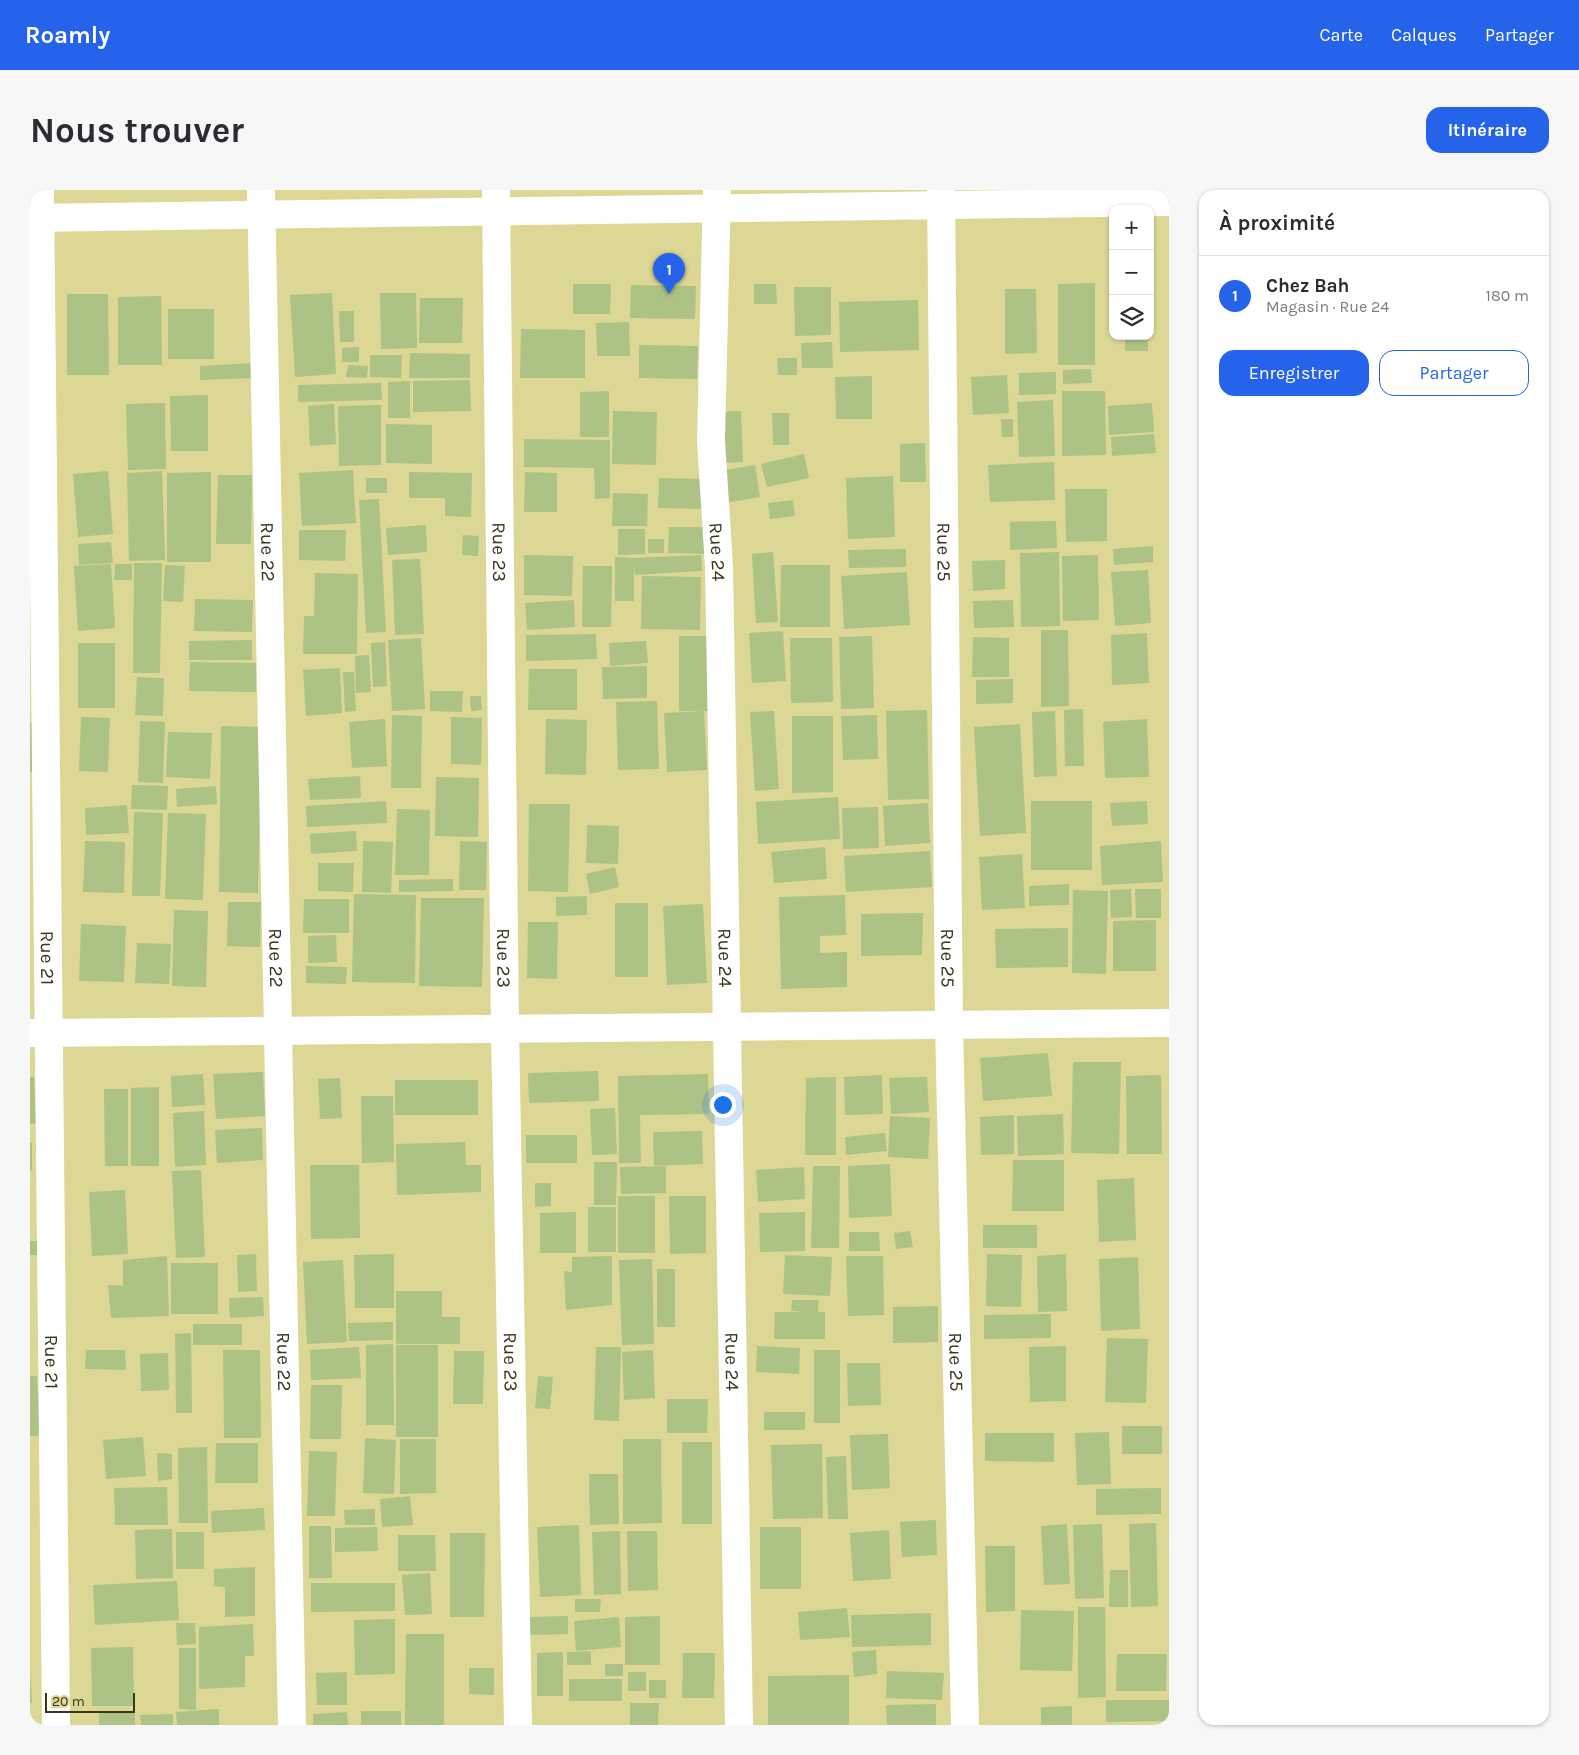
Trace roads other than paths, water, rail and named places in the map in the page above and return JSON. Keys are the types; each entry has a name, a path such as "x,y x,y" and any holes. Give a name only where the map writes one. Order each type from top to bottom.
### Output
{"street":[{"name":"Rue 21","path":"40,190 35,218 39,1033 56,1725"},
{"path":"35,218 261,203 941,197 1169,202"},
{"name":"Rue 25","path":"941,197 949,1025 965,1725"},
{"name":"Rue 24","path":"717,199 711,441 719,567 729,1027 739,1725"},
{"name":"Rue 23","path":"496,201 505,1029 518,1725"},
{"name":"Rue 22","path":"261,203 292,1725"},
{"path":"39,1033 1169,1024"}],"place":[{"name":"Chez Bah","path":"669,294"}]}
